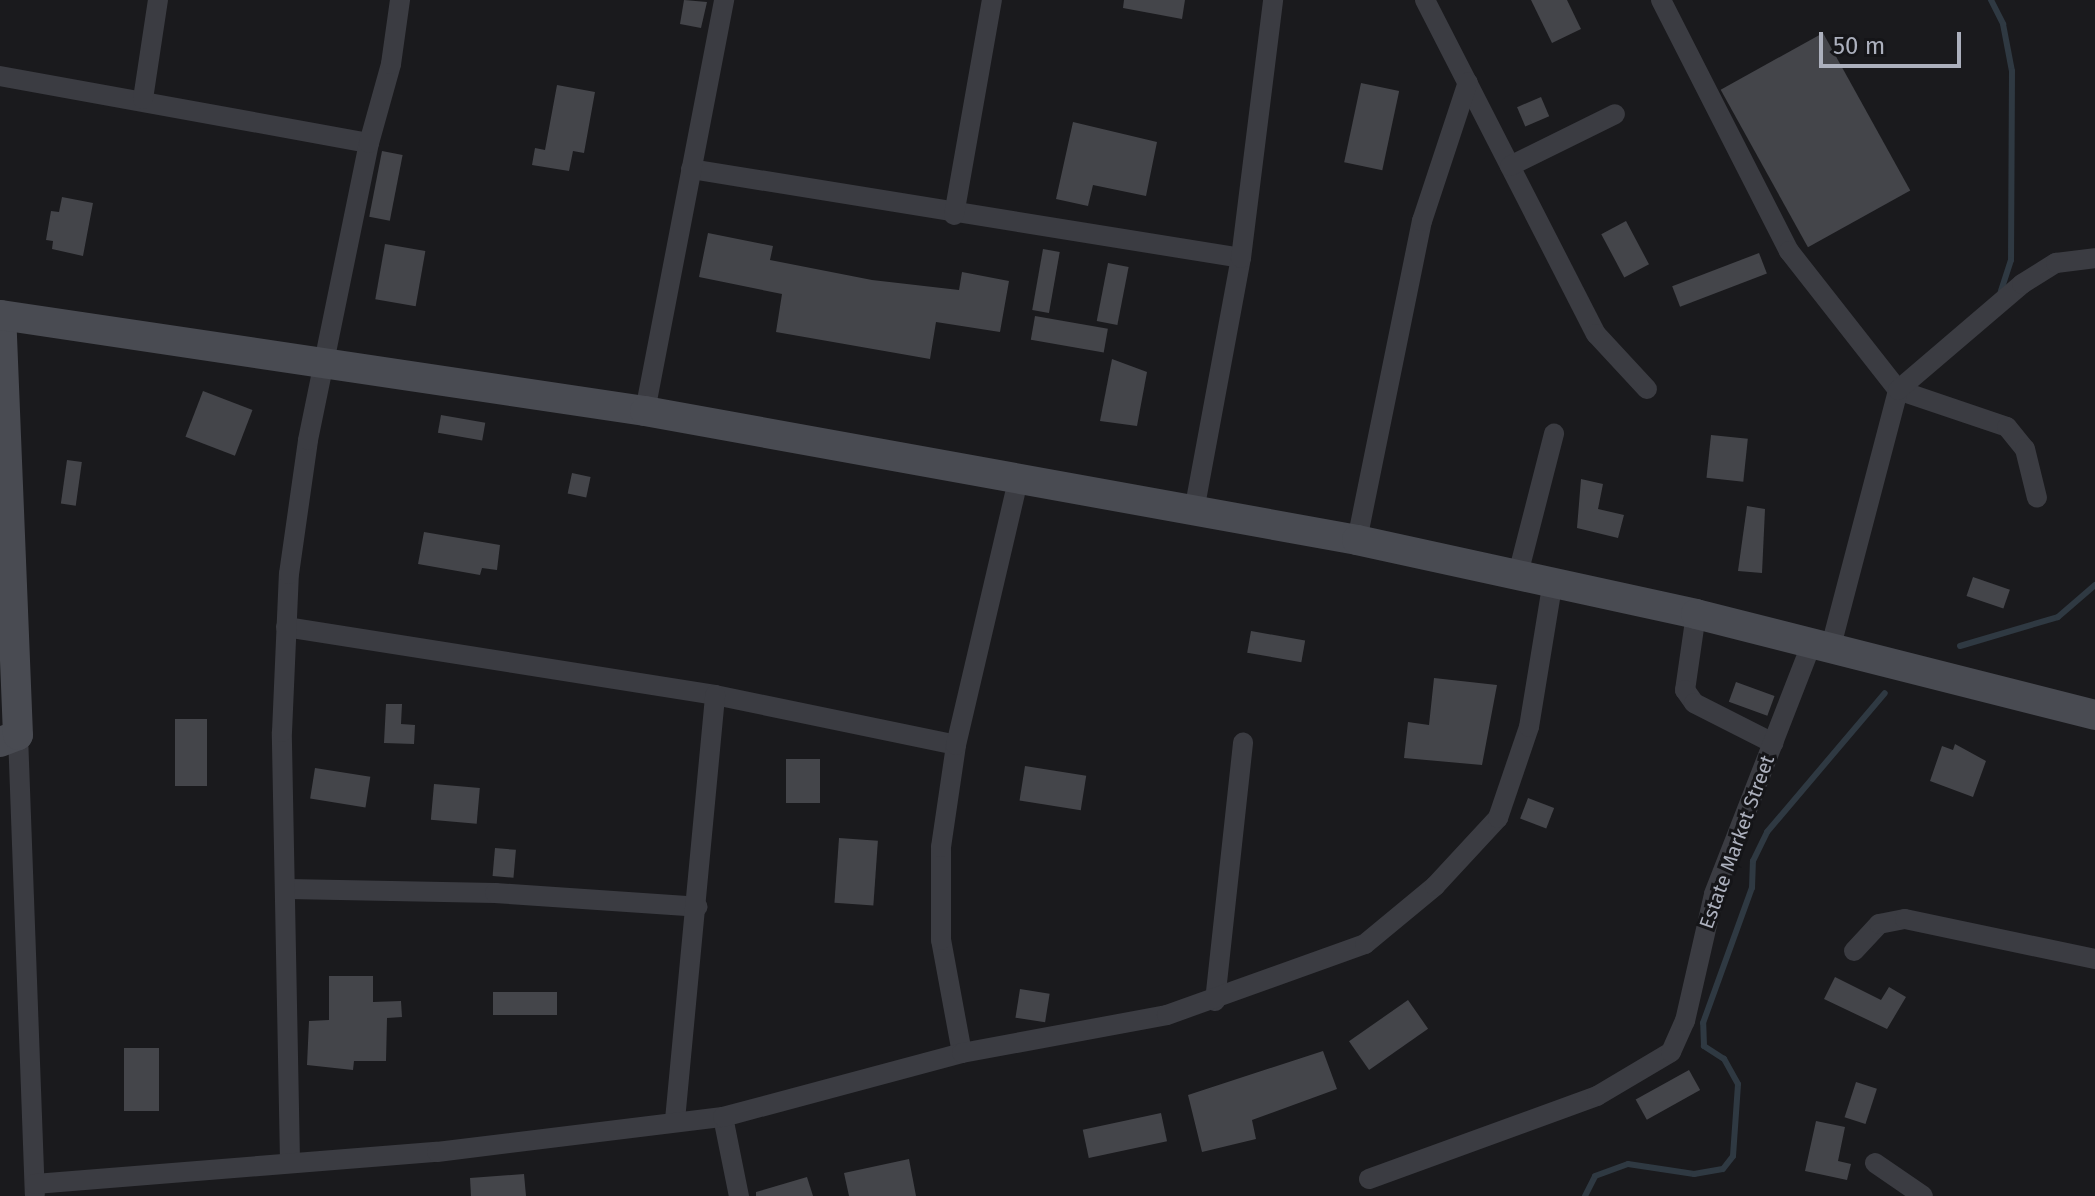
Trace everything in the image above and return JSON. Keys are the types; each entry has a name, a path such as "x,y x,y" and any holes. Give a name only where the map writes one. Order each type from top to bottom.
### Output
{"street":[{"path":"143,99 158,0"},
{"path":"290,1161 286,627 297,519 325,361 369,143 391,64 400,0"},
{"path":"645,411 724,0"},
{"path":"954,215 992,0"},
{"path":"1194,511 1241,258 1273,0"},
{"path":"1425,0 1596,334 1647,389"},
{"path":"1661,0 1789,251 1898,390 2007,427 2025,449 2037,498"},
{"path":"0,76 143,99 369,143"},
{"path":"1357,540 1422,221 1468,82"},
{"path":"1510,166 1615,114"},
{"path":"691,169 954,215 1241,258"},
{"path":"1898,390 2022,284 2056,263 2095,258"},
{"path":"1553,581 1529,727 1498,818 1435,886 1365,944 1215,1001 962,1053 723,1117 675,1120 437,1152 290,1161 35,1190 9,738 1,305 325,361 645,411 1357,540 1553,581 1696,614 2095,715"},
{"name":"Estate Market Street","path":"1369,1179 1597,1096 1671,1052 1685,1021 1714,894 1773,743 1822,644 1898,390"},
{"path":"1518,574 1554,434"},
{"path":"962,1053 941,913 941,847 956,745 1019,477"},
{"path":"1696,614 1685,690 1694,703 1773,743"},
{"path":"286,627 715,695 956,745"},
{"path":"675,1120 698,907 715,695"},
{"path":"1215,1001 1243,743"},
{"path":"288,889 495,893 698,907"},
{"path":"1854,951 1879,924 1905,919 2095,959"},
{"path":"723,1117 739,1196"},
{"path":"1875,1163 1923,1196"}],"building":[{"path":"684,0 707,2 701,28 680,24"},
{"path":"1124,0 1185,0 1182,19 1123,8"},
{"path":"1531,0 1567,0 1581,29 1552,43"},
{"path":"1823,33 1910,190 1808,247 1721,90"},
{"path":"1361,83 1399,91 1382,170 1344,162"},
{"path":"557,85 595,92 584,153 573,151 569,171 532,165 535,148 545,150"},
{"path":"1541,97 1549,116 1525,126 1517,107"},
{"path":"1073,122 1157,142 1146,196 1093,185 1088,206 1056,199"},
{"path":"382,151 403,155 390,221 369,217"},
{"path":"62,197 93,203 83,256 52,249 53,241 46,240 51,211 59,212"},
{"path":"1626,221 1649,264 1624,277 1601,234"},
{"path":"708,233 773,246 770,260 872,280 959,290 962,272 1009,281 1000,332 936,322 930,359 776,332 782,294 699,277"},
{"path":"385,244 425,251 416,306 375,299"},
{"path":"1043,249 1060,252 1049,313 1032,310"},
{"path":"1759,253 1767,274 1680,307 1672,286"},
{"path":"1108,263 1129,267 1117,325 1097,321"},
{"path":"1035,316 1108,329 1104,352 1031,340"},
{"path":"1112,359 1147,372 1137,426 1100,421"},
{"path":"203,391 252,410 235,456 185,437"},
{"path":"441,415 485,423 482,441 438,433"},
{"path":"1711,435 1748,439 1743,482 1707,478"},
{"path":"67,460 82,462 76,506 61,504"},
{"path":"572,473 591,477 586,497 568,494"},
{"path":"1581,479 1603,484 1598,509 1624,515 1618,538 1577,528"},
{"path":"1747,506 1765,509 1762,573 1738,571"},
{"path":"424,532 500,545 497,570 482,568 480,575 418,564"},
{"path":"1973,577 2010,590 2003,609 1966,596"},
{"path":"1251,631 1305,641 1301,662 1247,653"},
{"path":"1434,678 1497,685 1482,765 1404,758 1408,722 1429,725"},
{"path":"1736,682 1775,696 1767,716 1729,702"},
{"path":"386,704 402,704 401,724 415,725 414,744 384,743"},
{"path":"175,719 207,719 207,786 175,786"},
{"path":"1955,744 1986,761 1973,797 1930,781 1942,746 1953,750"},
{"path":"786,759 820,759 820,803 786,803"},
{"path":"1025,766 1086,776 1081,810 1020,801"},
{"path":"315,768 370,777 365,807 310,799"},
{"path":"434,784 480,788 477,824 431,820"},
{"path":"1528,798 1554,808 1546,829 1520,819"},
{"path":"839,838 878,841 873,906 834,903"},
{"path":"495,848 516,850 513,878 493,876"},
{"path":"329,976 373,976 373,1002 401,1001 402,1017 387,1018 386,1061 354,1061 353,1070 307,1065 309,1021 329,1020"},
{"path":"1835,977 1881,1000 1889,987 1906,997 1887,1029 1824,999"},
{"path":"1020,989 1050,994 1045,1022 1015,1018"},
{"path":"493,992 557,992 557,1015 493,1015"},
{"path":"1408,1000 1428,1029 1369,1070 1349,1041"},
{"path":"124,1048 159,1048 159,1111 124,1111"},
{"path":"1323,1051 1337,1089 1252,1120 1256,1139 1202,1152 1188,1095"},
{"path":"1689,1070 1700,1090 1647,1120 1636,1100"},
{"path":"1856,1082 1877,1089 1865,1124 1845,1117"},
{"path":"1161,1113 1167,1141 1089,1158 1083,1130"},
{"path":"1816,1121 1845,1127 1838,1161 1851,1164 1847,1180 1805,1171"},
{"path":"909,1159 916,1196 849,1196 844,1173"},
{"path":"524,1174 526,1196 471,1196 470,1178"},
{"path":"807,1177 813,1196 756,1196 756,1192"}],"waterway":[{"path":"1991,0 2003,24 2012,71 2011,260 2001,291"},
{"path":"1960,646 2058,617 2095,585"},
{"path":"1585,1196 1595,1176 1628,1164 1694,1174 1723,1169 1733,1156 1738,1084 1724,1059 1704,1046 1703,1023 1752,888 1753,861 1767,832 1885,693"}]}
